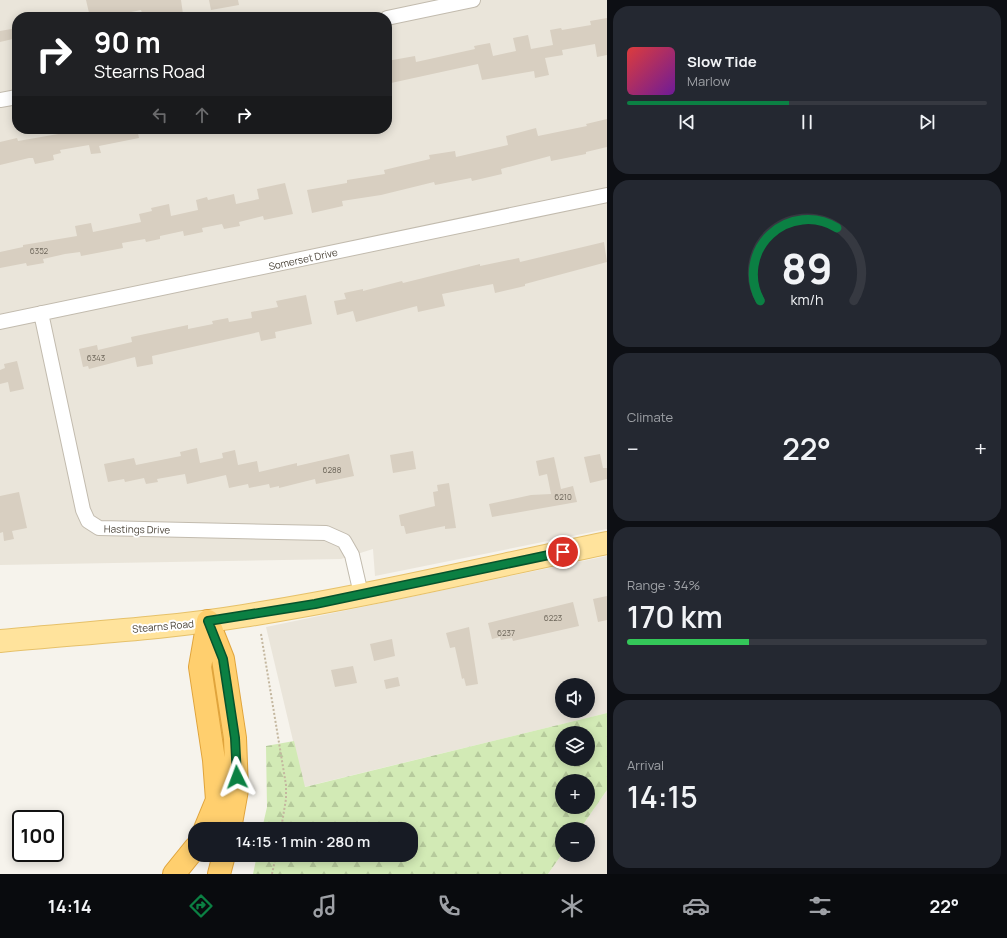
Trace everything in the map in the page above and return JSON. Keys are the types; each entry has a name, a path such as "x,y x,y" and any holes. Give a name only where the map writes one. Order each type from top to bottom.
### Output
{"highway":[{"path":"208,621 200,667 214,760 217,800 208,822"},
{"path":"208,621 223,659 235,738 238,790 231,822"},
{"path":"174,874 188,857"},
{"path":"219,874 222,862"}],"main road":[{"name":"Stearns Road","path":"0,641 208,621 308,605 607,542"}],"street":[{"path":"392,17 473,0"},
{"path":"0,100 12,98"},
{"name":"Somerset Drive","path":"0,322 607,195"},
{"name":"Hastings Drive","path":"40,313 82,510 88,521 99,528 326,533 344,541 352,555 361,594"}],"path":[{"path":"261,634 286,785 286,799 282,822"},
{"path":"272,874 275,862"}],"shaded area":[{"path":"0,0 607,0 607,529 375,576 373,549 341,559 0,565"},
{"path":"607,556 607,713 595,716 595,678 555,678 555,718 587,718 304,787 266,627"},
{"path":"607,790 607,874 548,874 556,862 595,862 595,822 585,822 590,814 595,814 595,807"}],"green space":[{"path":"607,713 607,790 595,807 595,774 555,774 555,814 590,814 585,822 555,822 555,862 556,862 548,874 253,874 256,862 418,862 418,822 264,822 267,807 266,746 294,741 305,787 587,718 595,718 595,716"}],"building":[{"path":"86,0 181,0 183,12 142,12 141,10 131,12 89,12"},
{"path":"209,0 238,0 239,5 211,10"},
{"path":"607,18 607,55 597,57 595,44 562,50 563,55 545,58 549,75 535,78 534,71 482,80 478,64 392,83 392,60 415,56 416,62 475,49 474,46 490,43 493,56 516,51 513,38 528,35 531,49 553,45 550,30 561,28 562,30 591,25 590,21"},
{"path":"12,29 12,39 0,42 0,31"},
{"path":"607,119 607,147 586,152 586,154 551,161 550,156 501,169 502,174 472,181 471,178 435,185 434,182 381,195 342,201 343,206 312,213 307,190 347,183 347,180 385,174 384,170 430,159 429,155 455,151 456,157 508,145 506,136 536,128 538,136 587,126 586,124"},
{"path":"58,134 138,134 139,138 99,146 101,153 91,154 89,145 60,150 61,153 53,155 54,160 35,164 33,158 29,158 0,165 0,142 17,138 18,141"},
{"path":"285,183 293,214 264,220 263,216 239,222 240,226 224,229 222,224 202,228 203,232 184,236 183,231 160,236 160,239 146,242 145,239 122,243 123,248 81,256 80,252 65,254 43,259 44,263 27,266 26,263 0,268 0,252 23,247 23,245 77,236 75,226 91,223 93,232 141,222 139,214 152,211 151,208 169,204 171,216 198,210 196,200 207,197 208,200 234,194 236,204 259,199 257,189"},
{"path":"604,242 607,262 525,284 525,286 495,293 493,284 442,294 445,306 418,312 417,306 356,322 353,311 337,315 334,301 346,299 344,293 363,289 363,291 402,281 403,283 480,264 480,266 519,258 520,262"},
{"path":"306,295 312,324 275,332 276,338 261,341 259,332 152,356 153,364 137,367 135,357 89,369 88,366 83,367 79,349 97,345 98,350 132,342 131,337 188,325 188,329 213,324 212,321 228,318 229,322 252,318 251,312 278,307 276,301"},
{"path":"17,361 24,389 10,392 8,382 0,384 0,370 5,368 4,364"},
{"path":"197,448 200,463 223,458 222,453 235,450 238,465 257,461 259,472 297,463 297,466 349,454 354,476 316,484 315,479 279,488 279,486 270,488 269,484 249,488 248,484 229,488 226,475 187,484 185,474 157,479 158,482 146,484 144,478 125,482 124,479 108,482 104,464 134,458 136,465 181,456 180,452"},
{"path":"413,451 416,469 393,473 390,455"},
{"path":"600,454 603,468 607,468 607,479 590,483 584,457"},
{"path":"554,457 561,489 573,486 577,502 492,517 489,504 531,495 551,494 547,474 539,476 536,461"},
{"path":"449,483 456,528 445,529 445,526 406,534 404,526 401,526 399,515 435,506 433,492 438,491 437,485"},
{"path":"19,492 27,528 12,531 14,539 4,541 3,532 0,533 0,496"},
{"path":"607,596 607,620 598,622 593,599"},
{"path":"573,602 579,626 513,641 512,638 501,640 500,637 492,639 488,623"},
{"path":"469,627 478,684 466,686 464,678 462,679 455,647 450,648 446,633"},
{"path":"392,639 395,656 374,661 370,644"},
{"path":"353,666 357,683 335,687 331,670"},
{"path":"398,677 400,686 386,689 384,680"}],"route":[{"path":"237,777 235,738 223,659 208,621 315,604 563,552"}]}
